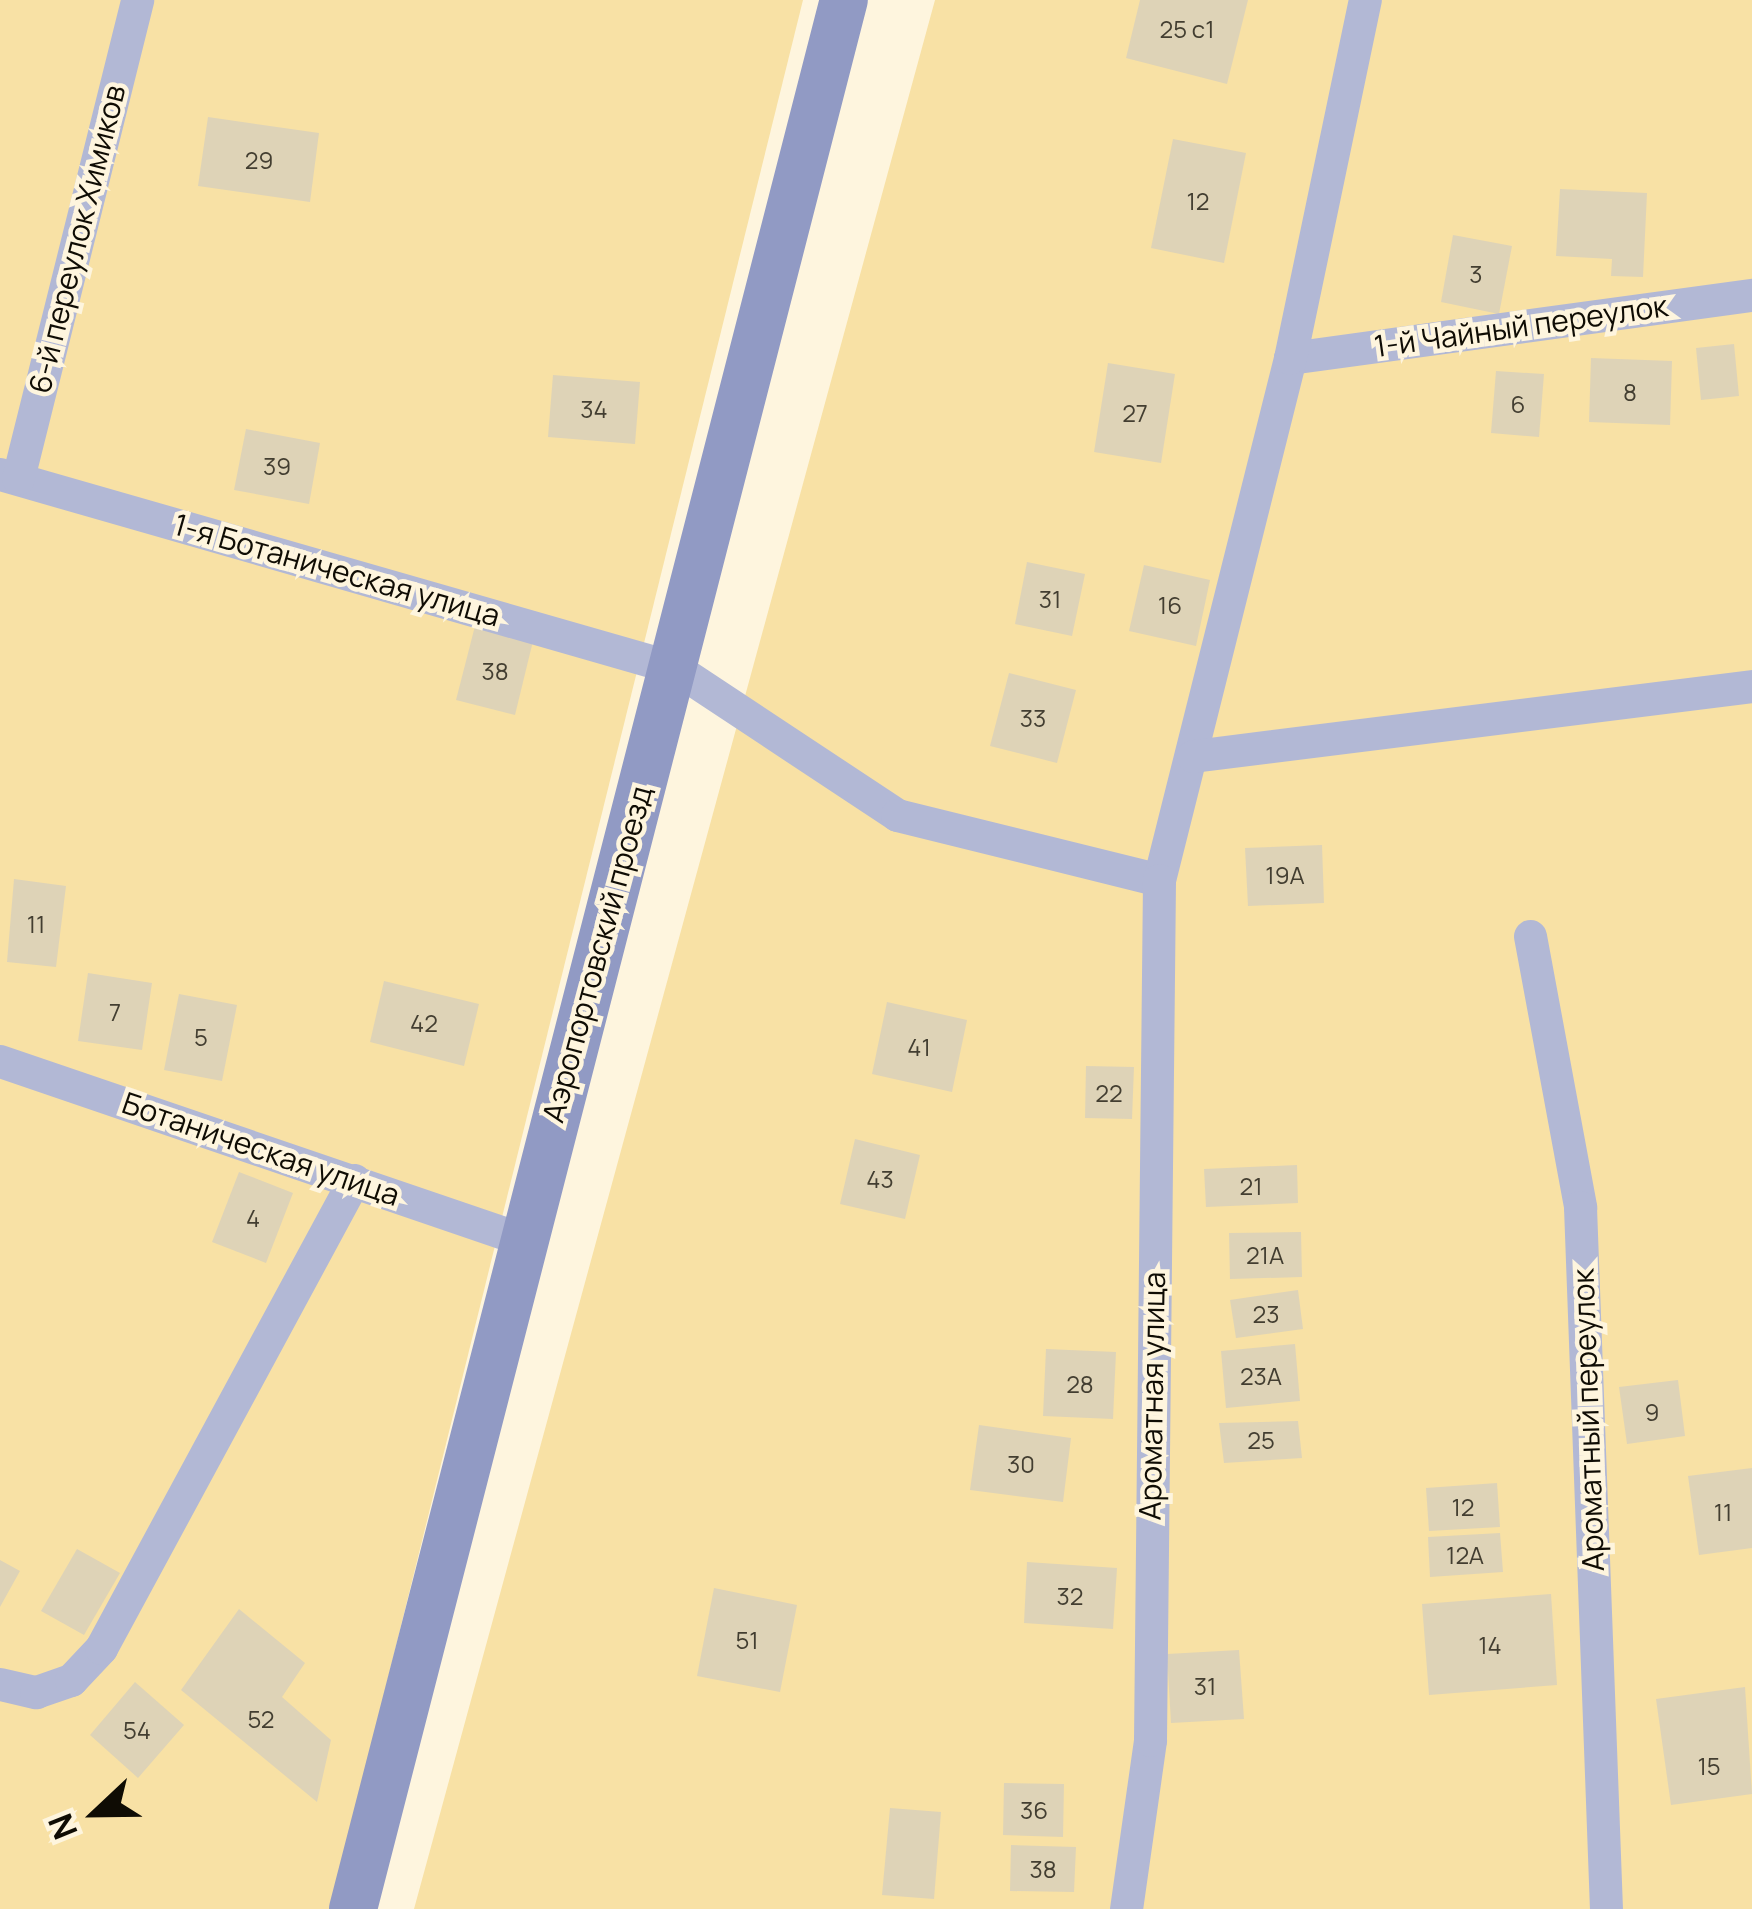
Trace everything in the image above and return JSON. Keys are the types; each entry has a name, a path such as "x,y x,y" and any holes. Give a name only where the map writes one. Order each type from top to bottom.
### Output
{"main road":[{"name":"Аэропортовский проезд","path":"352,1909 844,0"}],"street":[{"name":"6-й переулок Химиков","path":"9,476 137,0"},
{"name":"Ароматная улица","path":"1126,1909 1150,1740 1159,880 1290,358 1365,0"},
{"name":"1-й Чайный переулок","path":"1290,358 1752,295"},
{"name":"1-я Ботаническая улица","path":"9,476 674,668 897,815 1159,880"},
{"path":"1193,756 1752,686"},
{"name":"Ароматный переулок","path":"1530,936 1580,1207 1606,1909"},
{"name":"Ботаническая улица","path":"0,1061 521,1239"},
{"path":"0,1684 36,1692 71,1680 101,1648 354,1180"}],"shaded area":[{"path":"0,0 803,0 331,1909 0,1909"},
{"path":"935,0 1752,0 1752,1909 414,1909"}],"building":[{"path":"1140,0 1248,0 1227,84 1126,58"},
{"path":"208,117 319,133 310,202 198,186"},
{"path":"1173,139 1246,153 1224,263 1151,248"},
{"path":"1560,189 1647,193 1643,277 1611,276 1612,259 1556,256"},
{"path":"1453,235 1512,246 1499,314 1441,302"},
{"path":"1734,344 1739,396 1701,400 1696,348"},
{"path":"1591,358 1672,361 1670,425 1589,422"},
{"path":"1108,363 1175,374 1161,463 1094,452"},
{"path":"1496,371 1544,374 1539,437 1491,433"},
{"path":"553,375 640,382 635,444 548,437"},
{"path":"246,429 320,443 309,504 234,490"},
{"path":"1027,562 1085,574 1072,636 1015,624"},
{"path":"1144,565 1210,580 1196,646 1129,631"},
{"path":"475,626 533,641 515,715 456,700"},
{"path":"1009,673 1076,690 1057,763 990,746"},
{"path":"1322,845 1324,903 1248,906 1245,848"},
{"path":"14,879 66,886 56,967 7,962"},
{"path":"88,973 152,983 142,1050 78,1041"},
{"path":"384,981 479,1004 464,1066 370,1042"},
{"path":"179,994 237,1005 222,1081 164,1070"},
{"path":"887,1002 967,1020 952,1092 872,1074"},
{"path":"1086,1066 1134,1067 1132,1119 1085,1118"},
{"path":"855,1139 920,1155 905,1219 840,1204"},
{"path":"1297,1165 1298,1203 1206,1207 1204,1169"},
{"path":"239,1172 293,1193 266,1263 212,1242"},
{"path":"1301,1232 1302,1277 1230,1279 1229,1233"},
{"path":"1298,1290 1303,1329 1236,1338 1230,1300"},
{"path":"1295,1344 1300,1401 1226,1408 1221,1351"},
{"path":"1046,1349 1116,1352 1113,1419 1043,1416"},
{"path":"1678,1380 1685,1436 1627,1444 1619,1387"},
{"path":"1298,1421 1302,1458 1224,1463 1219,1423"},
{"path":"979,1425 1071,1438 1063,1502 970,1490"},
{"path":"1752,1468 1752,1548 1699,1555 1688,1476"},
{"path":"1497,1483 1500,1527 1429,1531 1426,1488"},
{"path":"1500,1533 1503,1572 1430,1577 1428,1537"},
{"path":"77,1549 120,1573 84,1635 41,1611"},
{"path":"0,1560 20,1571 0,1607"},
{"path":"1027,1562 1117,1568 1113,1629 1024,1623"},
{"path":"714,1588 797,1605 780,1692 697,1676"},
{"path":"1551,1594 1557,1685 1429,1695 1422,1604"},
{"path":"239,1609 305,1663 282,1697 331,1740 317,1802 181,1690"},
{"path":"1239,1650 1244,1719 1171,1723 1167,1654"},
{"path":"135,1682 184,1725 138,1778 90,1735"},
{"path":"1745,1687 1752,1794 1671,1805 1656,1699"},
{"path":"1004,1783 1064,1784 1063,1837 1003,1835"},
{"path":"890,1808 941,1812 934,1899 882,1895"},
{"path":"1011,1845 1076,1847 1074,1892 1010,1891"}]}
